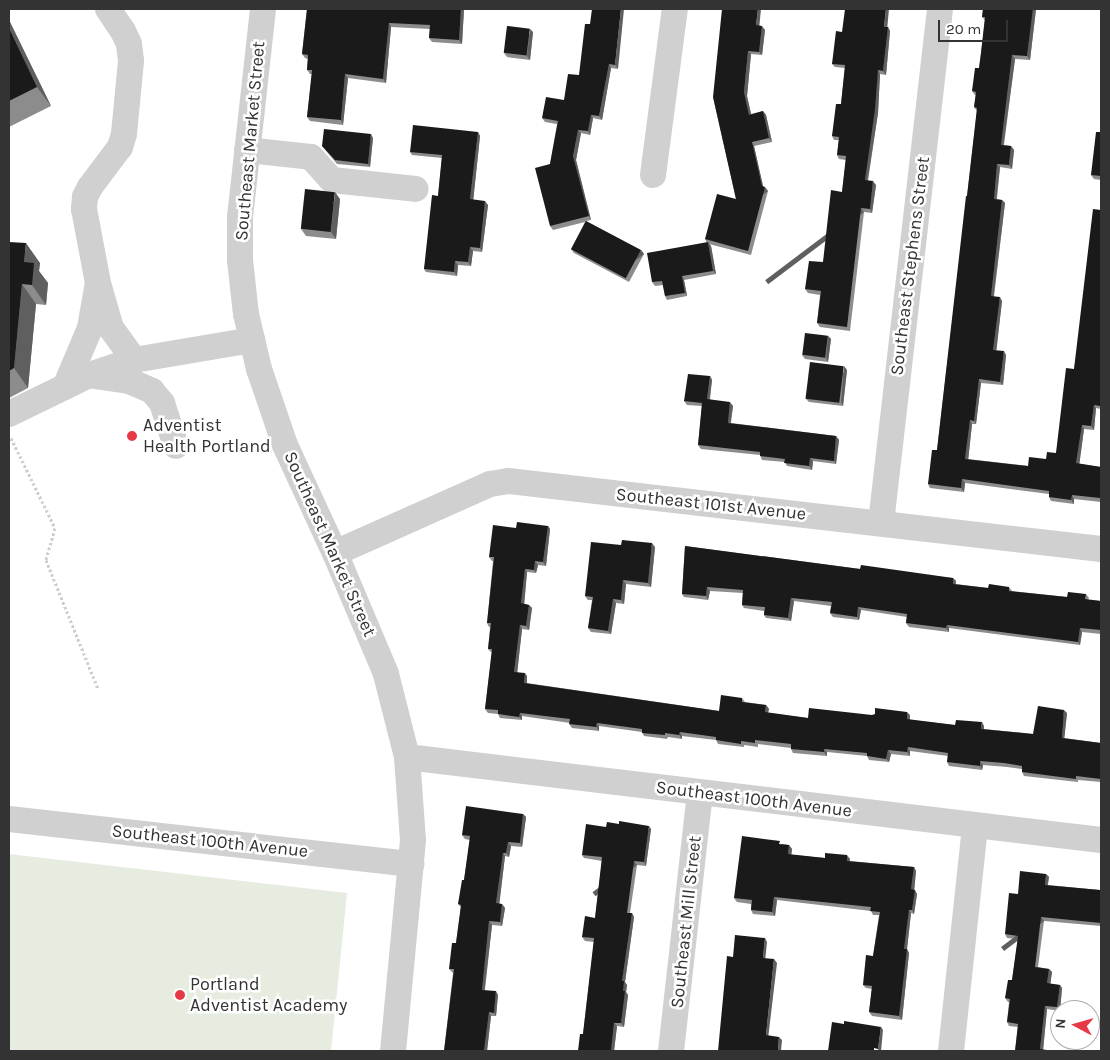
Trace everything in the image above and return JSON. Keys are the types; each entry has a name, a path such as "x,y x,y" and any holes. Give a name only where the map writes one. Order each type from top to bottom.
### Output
{"street":[{"path":"108,9 126,38 131,61 124,134 120,147 85,197 84,209 98,283 112,328 134,360"},
{"name":"Southeast Market Street","path":"264,9 247,150 240,242 243,287 259,369 285,445 335,553 386,674 407,757 413,825 393,1051"},
{"path":"653,175 675,9"},
{"name":"Southeast Stephens Street","path":"881,523 940,9"},
{"path":"247,150 311,157 332,180 416,189"},
{"path":"65,386 90,328 98,283"},
{"path":"9,414 89,375 134,360 252,340"},
{"path":"89,375 129,381 152,391 162,403 176,446"},
{"name":"Southeast 101st Avenue","path":"335,553 498,482 881,523 1101,549"},
{"name":"Southeast 100th Avenue","path":"407,757 1101,840"},
{"name":"Southeast Mill Street","path":"671,1051 700,793"},
{"name":"Southeast 100th Avenue","path":"9,819 411,864"},
{"path":"951,1051 975,826"}],"path":[{"path":"9,433 55,528 46,560 98,688"}],"shaded area":[{"name":"Portland Adventist Academy","path":"9,854 347,893 331,1051 9,1051"}],"building":[{"path":"307,9 461,9 459,40 429,38 430,25 389,23 383,79 345,74 341,120 307,117 312,70 307,70 308,55 302,54"},
{"path":"592,9 621,9 615,65 609,64 599,116 591,115 588,131 578,130 573,156 589,216 550,226 535,168 550,164 558,121 542,118 546,97 564,100 568,74 579,75 585,24 590,24"},
{"path":"722,9 758,9 756,25 762,26 759,52 748,51 744,92 749,115 763,111 769,138 752,142 762,186 765,187 748,251 705,239 717,194 736,199 713,97"},
{"path":"845,9 886,9 884,27 888,27 883,71 878,70 875,109 865,180 873,181 870,209 861,208 847,327 817,323 821,291 805,289 809,261 823,262 831,190 842,192 846,156 837,155 839,137 832,136 836,104 841,104 845,65 832,64 836,31 842,32"},
{"path":"983,9 1033,9 1027,56 1012,55 1001,145 1011,146 1009,165 997,164 994,199 1002,200 991,296 1000,297 993,350 1004,351 1000,382 979,379 974,421 970,420 965,459 1028,466 1029,457 1046,459 1047,452 1056,453 1066,368 1074,369 1093,209 1101,210 1101,399 1100,406 1094,405 1091,426 1082,425 1076,463 1101,467 1100,498 1072,495 1071,500 1049,497 1049,491 962,479 961,488 928,484 932,450 937,450 967,196 977,108 974,107 976,92 972,91 975,68 979,68 985,17 982,17"},
{"path":"507,26 530,29 527,56 504,53"},
{"path":"9,28 37,87 9,101"},
{"path":"413,125 478,132 470,199 485,201 480,248 470,247 468,262 455,261 454,272 424,269 432,195 438,196 442,155 410,152"},
{"path":"324,129 371,134 368,164 335,160 322,146"},
{"path":"1096,132 1101,132 1101,176 1091,175"},
{"path":"305,189 335,192 331,232 301,229"},
{"path":"586,221 641,250 626,278 571,249"},
{"path":"9,242 26,243 24,262 34,263 32,285 22,284 14,368 9,371"},
{"path":"708,242 713,271 682,276 685,293 665,296 662,281 652,282 647,253"},
{"path":"805,333 828,336 825,358 802,355"},
{"path":"810,362 844,366 839,403 805,399"},
{"path":"688,374 710,376 707,399 730,402 728,423 836,436 834,461 810,458 809,466 784,463 785,459 760,456 760,452 698,445 702,403 684,401"},
{"path":"517,522 548,526 543,562 535,561 534,570 525,569 521,603 529,605 526,626 520,625 514,672 525,673 524,683 719,711 721,695 742,698 742,702 766,705 765,712 808,718 809,708 872,715 875,714 875,708 907,712 907,719 955,725 956,720 982,722 981,729 1033,734 1038,706 1064,710 1062,738 1101,743 1101,779 1076,776 1076,779 1022,772 1022,766 1004,763 980,761 980,766 947,762 948,753 908,747 907,752 888,750 886,759 867,756 867,753 824,749 824,752 791,749 791,744 755,740 755,743 741,741 741,744 716,740 716,737 680,732 679,735 665,733 665,735 642,733 642,729 597,723 596,727 569,724 570,719 520,713 519,717 498,714 498,710 485,709 492,649 488,649 491,623 487,623 494,557 489,557 493,525 516,528"},
{"path":"622,540 652,543 648,583 623,580 621,600 613,599 608,631 588,628 593,597 585,596 591,542 621,545"},
{"path":"685,546 860,569 861,565 953,578 953,584 988,588 989,584 1009,587 1009,591 1067,597 1068,592 1086,594 1085,599 1101,601 1101,630 1080,628 1078,642 947,625 946,628 906,623 907,614 858,607 857,617 830,613 832,602 791,598 788,618 764,615 765,607 742,605 743,590 707,587 706,596 682,594"},
{"path":"466,806 523,814 520,843 508,842 506,853 503,853 496,903 502,904 500,922 489,921 482,990 496,991 494,1013 489,1012 484,1051 444,1051 454,969 449,969 452,943 456,943 461,905 458,904 462,880 464,880 470,836 462,835"},
{"path":"619,821 649,826 644,862 634,861 627,913 632,913 622,981 624,981 623,991 625,991 621,1023 614,1023 611,1051 578,1051 580,1034 583,1034 594,938 582,937 585,916 595,918 602,857 582,855 586,824 606,827 607,822 619,824"},
{"path":"742,836 780,841 779,844 789,845 788,854 825,858 825,853 847,855 847,861 914,867 911,889 915,890 912,910 909,910 904,949 907,949 899,1016 869,1012 872,986 863,985 866,955 873,956 880,912 870,911 871,907 774,897 772,912 751,910 752,900 734,898"},
{"path":"1020,871 1046,874 1045,885 1100,890 1101,883 1101,923 1041,917 1035,967 1049,969 1047,983 1060,985 1058,1000 1050,1000 1050,1006 1045,1006 1040,1049 1054,1051 1015,1051 1018,1024 1007,1022 1010,999 1005,998 1008,980 1012,980 1018,936 1005,934 1009,893 1018,894"},
{"path":"735,935 765,938 763,958 774,959 766,1035 779,1037 778,1051 718,1051 727,956 733,957"},
{"path":"844,1021 881,1027 878,1049 874,1048 874,1051 828,1051 832,1022 844,1024"}],"place":[{"name":"Adventist Health Portland","path":"132,436"},
{"name":"Portland Adventist Academy","path":"180,995"}]}
